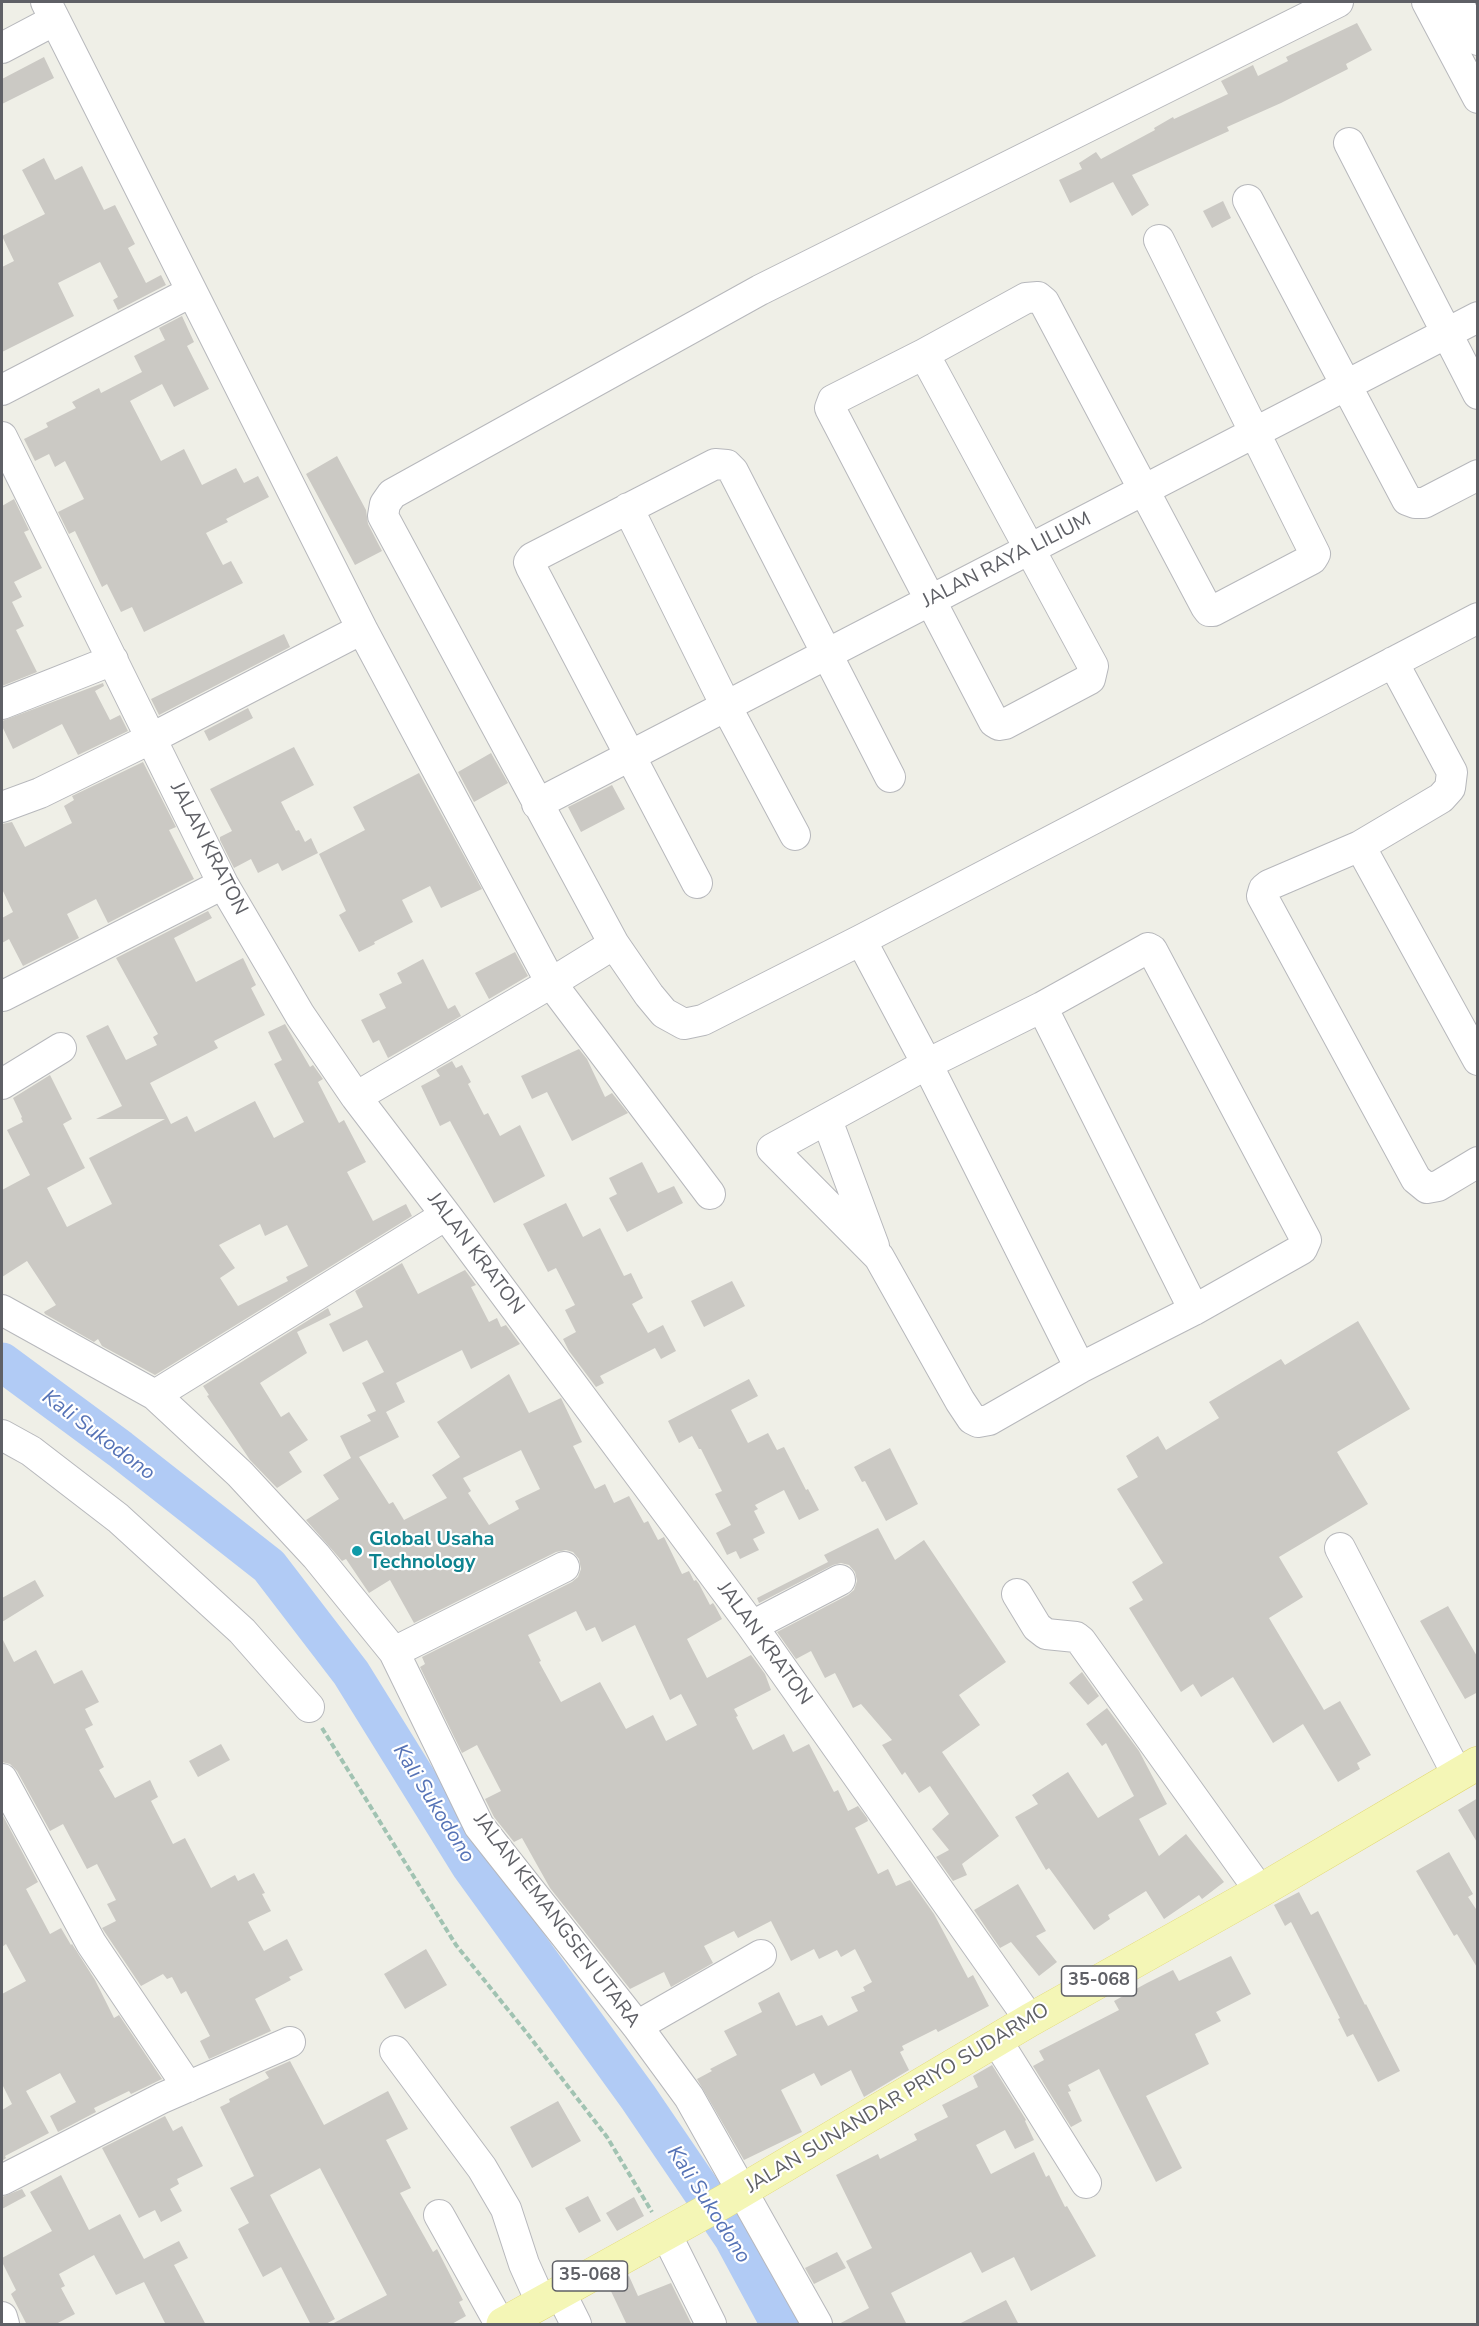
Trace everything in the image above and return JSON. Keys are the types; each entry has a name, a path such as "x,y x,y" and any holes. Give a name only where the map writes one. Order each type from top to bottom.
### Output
{"main road":[{"name":"JALAN SUNANDAR PRIYO SUDARMO","path":"502,2325 732,2197 1030,2020 1260,1891 1467,1768"}],"street":[{"path":"1338,2 760,290 390,497 384,504 384,516 614,944 664,1013 684,1024 703,1020 861,940 1478,618"},
{"path":"1427,2 1474,84"},
{"path":"1457,2 1478,40"},
{"path":"2,48 51,11 362,629 551,983 710,1194"},
{"path":"1349,143 1478,394"},
{"path":"1248,200 1407,500 1424,503 1478,475"},
{"path":"924,354 1093,666 1090,679 1005,724 999,725 994,722 830,408 833,400 924,354 1026,298 1038,297 1044,302 1206,607 1209,611 1213,611 1312,559 1315,554 1159,240"},
{"path":"2,390 191,292"},
{"name":"JALAN RAYA LILIUM","path":"537,804 1478,317"},
{"name":"JALAN KRATON","path":"2,437 223,884 300,1015 356,1097 752,1626 1030,2020"},
{"path":"697,883 530,562 532,558 715,464 727,465 733,471 891,777"},
{"path":"628,508 726,706 795,835"},
{"path":"2,807 40,793 152,738 362,629"},
{"path":"2,704 113,660"},
{"path":"1393,663 1452,772 1450,788 1442,798 1360,846 1269,885 1264,889 1262,896 1416,1179 1427,1188 1438,1186 1478,1162"},
{"path":"1360,846 1478,1060"},
{"path":"3,996 223,884"},
{"path":"861,940 927,1064 1080,1368"},
{"path":"356,1097 614,944"},
{"path":"827,1120 879,1257 960,1401 972,1419 978,1422 989,1420 1080,1368 1194,1310 1302,1249 1306,1240 1149,948 1042,1007 927,1064 827,1120 774,1146 772,1150 879,1257"},
{"path":"1042,1007 1194,1310"},
{"path":"2,1084 61,1048"},
{"path":"155,1395 446,1215"},
{"name":"JALAN KEMANGSEN UTARA","path":"2,1310 155,1395 240,1474 316,1557 394,1652 479,1826 637,2026 688,2097 732,2197 782,2261 817,2325"},
{"path":"2,1435 30,1451 118,1518 242,1631 309,1707"},
{"path":"1340,1548 1467,1768"},
{"path":"394,1652 564,1567"},
{"path":"752,1626 840,1580"},
{"path":"1017,1594 1037,1627 1046,1634 1076,1637 1081,1641 1260,1891"},
{"path":"2,1779 91,1942 188,2087"},
{"path":"637,2026 761,1955"},
{"path":"997,2041 1086,2183"},
{"path":"2,2180 188,2087 290,2042"},
{"path":"396,2051 482,2168 506,2209 524,2264 576,2325"},
{"path":"439,2215 502,2325"},
{"path":"672,2231 711,2325"},
{"path":"2,2317 4,2325"}],"path":[{"path":"309,1707 456,1946 607,2137 672,2231"}],"building":[{"path":"1357,23 1372,50 1346,64 1348,69 1227,127 1229,131 1132,175 1149,205 1132,216 1113,182 1070,203 1059,180 1082,169 1079,163 1096,152 1101,159 1155,130 1154,128 1173,117 1174,119 1228,94 1221,81 1253,65 1258,76 1288,61 1286,57"},
{"path":"44,57 54,78 2,104 2,79"},
{"path":"44,158 55,180 82,166 104,210 115,205 135,244 128,248 146,283 161,275 166,285 118,310 113,300 118,297 100,262 58,283 74,316 2,352 2,267 14,261 2,236 45,214 22,170"},
{"path":"1223,201 1231,218 1212,228 1203,211"},
{"path":"182,316 194,342 187,346 209,389 174,407 162,384 130,401 161,461 184,449 202,485 236,468 244,483 258,476 269,497 226,519 228,522 206,533 223,565 231,561 243,583 144,632 132,607 121,612 107,584 102,587 75,531 69,534 58,512 84,499 65,461 55,467 49,454 35,461 24,439 48,427 46,423 76,408 72,402 99,388 101,393 142,372 134,356 165,340 159,328"},
{"path":"337,456 366,510 368,524 382,551 355,565 306,474"},
{"path":"14,499 29,530 24,532 42,568 14,582 22,597 12,602 24,626 16,630 37,672 2,686 2,506"},
{"path":"284,634 290,647 159,715 151,699"},
{"path":"103,683 104,686 95,691 110,720 120,715 128,731 78,755 62,724 13,749 2,726 2,721"},
{"path":"248,708 253,718 209,741 204,731"},
{"path":"294,747 314,785 281,802 296,831 299,830 305,842 311,838 318,853 282,871 278,863 258,873 251,859 234,868 220,840 220,837 232,831 210,789"},
{"path":"491,753 508,783 474,802 458,772"},
{"path":"143,762 176,827 169,830 194,879 108,923 96,899 67,914 79,938 23,966 9,939 2,943 2,918 13,912 2,889 2,824 12,822 25,847 72,823 64,806 74,800 72,796"},
{"path":"419,773 482,889 441,908 430,886 402,900 413,922 359,952 339,915 346,911 319,854 365,830 353,807"},
{"path":"612,785 625,809 581,832 568,807"},
{"path":"208,911 212,918 174,938 196,982 243,958 256,985 251,988 265,1015 214,1041 218,1048 150,1083 171,1124 187,1116 195,1132 255,1101 274,1138 304,1122 274,1064 282,1060 268,1032 285,1024 310,1067 313,1065 323,1079 318,1082 339,1123 344,1120 366,1162 347,1172 373,1221 406,1204 412,1216 155,1375 102,1346 98,1339 94,1342 45,1314 44,1312 56,1305 27,1261 2,1277 2,1190 30,1175 7,1130 23,1122 13,1098 50,1075 72,1119 63,1124 85,1168 47,1188 67,1227 112,1204 89,1158 165,1119 96,1119 122,1106 86,1036 108,1025 126,1060 157,1045 153,1037 158,1034 116,958","holes":["260,1224 265,1236 287,1225 308,1266 286,1277 288,1281 238,1306 220,1278 235,1268 219,1245"]},
{"path":"515,952 528,976 489,999 475,973"},
{"path":"423,959 448,1009 455,1005 461,1016 388,1058 379,1040 373,1043 361,1020 386,1008 379,994 402,983 397,973"},
{"path":"579,1049 587,1059 605,1097 612,1093 628,1113 572,1141 547,1092 532,1099 521,1076"},
{"path":"452,1061 456,1068 462,1065 471,1082 468,1084 484,1115 488,1113 500,1136 520,1125 545,1176 494,1203 450,1121 440,1126 421,1086 440,1076 436,1070"},
{"path":"642,1162 658,1193 674,1186 683,1203 627,1232 609,1198 617,1194 609,1178"},
{"path":"566,1203 583,1237 600,1228 624,1276 631,1273 643,1298 632,1304 648,1333 663,1325 676,1351 661,1359 655,1348 600,1376 604,1383 596,1387 569,1351 563,1339 576,1332 565,1310 575,1305 556,1268 548,1272 523,1224"},
{"path":"402,1263 418,1294 465,1270 476,1285 471,1287 489,1322 497,1318 501,1327 506,1325 520,1344 471,1369 462,1350 396,1383 405,1402 386,1412 399,1437 359,1457 389,1504 393,1502 404,1520 447,1498 432,1475 460,1457 437,1422 509,1374 529,1413 561,1398 582,1442 573,1446 595,1489 605,1484 614,1503 629,1496 644,1523 648,1521 658,1540 664,1537 682,1574 689,1571 710,1605 713,1603 715,1606 722,1619 687,1639 707,1678 751,1655 765,1674 771,1690 734,1709 753,1750 784,1734 793,1752 809,1744 834,1792 838,1790 848,1811 858,1806 867,1818 868,1821 855,1828 878,1874 888,1869 896,1886 910,1880 934,1914 968,1978 973,1975 989,2006 938,2032 936,2029 902,2046 904,2050 900,2052 909,2070 864,2097 851,2070 821,2086 814,2073 781,2090 802,2132 744,2160 697,2079 712,2071 710,2069 737,2055 724,2031 762,2012 758,2003 779,1992 796,2026 822,2015 828,2026 858,2011 851,1997 865,1991 863,1987 872,1982 855,1949 841,1957 837,1950 819,1959 814,1949 791,1961 771,1921 738,1938 734,1931 704,1946 713,1963 671,1987 664,1972 630,1989 550,1888 522,1838 514,1842 494,1817 485,1799 501,1791 477,1745 462,1753 420,1667 425,1664 422,1657 572,1582 578,1577 581,1569 579,1559 573,1552 566,1550 556,1552 414,1623 390,1580 369,1593 346,1559 342,1561 306,1520 339,1499 323,1475 351,1458 340,1436 371,1421 367,1415 376,1411 362,1383 384,1372 367,1340 343,1352 329,1324 363,1307 355,1291","holes":["521,1450 540,1489 515,1501 519,1509 489,1525 468,1493 471,1491 463,1478","576,1611 586,1631 595,1627 602,1642 635,1625 670,1700 681,1694 697,1725 666,1741 653,1715 626,1729 600,1682 561,1702 539,1662 541,1661 528,1635"]},
{"path":"732,1281 745,1306 704,1327 691,1301"},
{"path":"328,1308 331,1315 297,1332 307,1353 260,1383 281,1417 289,1412 308,1440 289,1452 302,1472 277,1488 250,1460 207,1396 209,1395 203,1386"},
{"path":"1358,1321 1410,1409 1337,1452 1368,1504 1279,1557 1303,1597 1269,1618 1324,1710 1340,1701 1371,1755 1357,1763 1360,1769 1338,1782 1303,1724 1273,1743 1233,1677 1201,1697 1193,1684 1181,1692 1129,1608 1143,1600 1132,1582 1163,1563 1117,1489 1138,1477 1126,1456 1158,1436 1166,1450 1219,1418 1209,1402 1281,1359 1285,1365"},
{"path":"749,1379 758,1396 731,1410 748,1443 768,1433 777,1450 784,1447 819,1510 799,1520 784,1490 755,1505 758,1509 754,1511 765,1533 753,1539 759,1550 740,1559 736,1551 727,1555 716,1533 731,1525 715,1494 722,1491 701,1449 692,1436 679,1443 668,1421"},
{"path":"890,1448 918,1504 886,1521 865,1481 862,1482 854,1467"},
{"path":"878,1528 895,1560 924,1540 1006,1662 959,1695 980,1725 942,1752 999,1836 962,1864 967,1875 953,1881 936,1857 949,1850 932,1829 949,1814 930,1786 919,1793 905,1772 902,1775 882,1745 892,1740 861,1704 853,1708 835,1673 825,1678 811,1651 796,1659 777,1632 848,1595 854,1590 857,1581 855,1572 849,1565 841,1563 833,1565 759,1603 757,1598 828,1562 824,1555"},
{"path":"35,1580 44,1596 2,1622 2,1598"},
{"path":"1448,1606 1478,1658 1478,1692 1465,1699 1420,1621"},
{"path":"2,1638 14,1662 36,1650 54,1684 82,1670 99,1702 85,1709 93,1725 85,1729 104,1767 99,1770 115,1798 150,1780 158,1797 151,1801 173,1844 185,1838 211,1888 235,1875 238,1881 254,1873 265,1893 262,1894 271,1911 248,1922 264,1951 287,1939 303,1970 289,1977 291,1980 255,1999 271,2031 209,2059 200,2041 210,2036 186,1991 181,1994 172,1977 167,1979 163,1974 141,1986 102,1928 116,1921 107,1904 116,1900 97,1864 87,1869 63,1824 50,1831 17,1771 10,1764 2,1762"},
{"path":"1082,1672 1099,1696 1088,1705 1069,1683"},
{"path":"1107,1708 1139,1751 1167,1804 1139,1819 1159,1856 1186,1834 1224,1882 1202,1899 1199,1895 1164,1919 1146,1891 1108,1915 1110,1919 1094,1930 1049,1868 1046,1870 1015,1817 1038,1804 1032,1795 1068,1772 1098,1818 1134,1796 1106,1743 1102,1746 1086,1724"},
{"path":"221,1744 230,1760 198,1777 189,1761"},
{"path":"1478,1798 1478,1844 1458,1810"},
{"path":"2,1814 38,1882 26,1889 50,1934 61,1928 95,1980 114,2018 119,2015 162,2079 131,2094 129,2091 94,2108 96,2112 58,2132 50,2116 76,2102 60,2073 26,2091 49,2133 5,2156 6,2158 2,2161 2,2110 12,2104 2,2084 2,1994 26,1981 6,1944 2,1947"},
{"path":"1449,1852 1473,1894 1468,1897 1478,1912 1478,1969 1457,1934 1454,1936 1416,1871"},
{"path":"1018,1884 1046,1931 1036,1936 1057,1962 1039,1976 1011,1942 1000,1948 974,1910"},
{"path":"1299,1892 1311,1915 1318,1911 1400,2071 1378,2082 1353,2034 1347,2037 1338,2019 1340,2018 1291,1922 1285,1926 1274,1905"},
{"path":"426,1949 447,1985 405,2009 384,1974"},
{"path":"1231,1956 1251,1994 1216,2012 1221,2021 1195,2034 1209,2064 1146,2096 1182,2168 1156,2182 1099,2069 1068,2085 1071,2091 1068,2092 1082,2121 1071,2127 1033,2066 1044,2060 1039,2051 1119,2010 1114,2001 1173,1970 1179,1981"},
{"path":"290,2061 324,2125 388,2091 408,2129 386,2140 411,2188 400,2193 433,2252 437,2249 463,2300 459,2302 466,2316 450,2325 330,2325 387,2295 320,2168 270,2195 335,2319 324,2325 311,2325 281,2267 263,2277 238,2229 249,2223 230,2188 254,2176 220,2107 230,2102 229,2099 269,2078 265,2072"},
{"path":"992,2065 1026,2120 1034,2140 1015,2149 1005,2130 976,2145 991,2174 1034,2152 1046,2177 1049,2175 1065,2207 1067,2206 1096,2256 1031,2291 1014,2257 982,2273 971,2252 891,2293 907,2325 837,2325 869,2308 846,2261 872,2248 836,2175 878,2154 880,2159 917,2140 914,2134 948,2117 942,2105 978,2087 973,2076"},
{"path":"558,2101 581,2141 532,2168 510,2127"},
{"path":"165,2116 173,2131 182,2126 203,2166 177,2179 179,2184 170,2189 182,2211 161,2222 155,2210 139,2218 102,2148"},
{"path":"61,2175 89,2230 120,2214 144,2259 179,2241 188,2258 174,2265 206,2325 166,2325 144,2282 116,2295 94,2255 59,2274 65,2286 61,2288 75,2314 54,2325 27,2325 11,2294 16,2290 2,2258 52,2231 30,2192"},
{"path":"22,2189 26,2196 2,2209 2,2197"},
{"path":"588,2196 601,2221 579,2233 565,2208"},
{"path":"634,2197 644,2216 617,2231 606,2213"},
{"path":"837,2252 846,2268 814,2284 805,2268"},
{"path":"629,2276 638,2296 671,2283 692,2325 627,2325 609,2287"},
{"path":"1006,2300 1019,2325 957,2325"}],"waterway":[{"name":"Kali Sukodono","path":"2,1362 120,1449 269,1566 351,1673 470,1865 638,2097 733,2237 780,2324"}],"place":[{"name":"Global Usaha Technology","path":"357,1551"}]}
